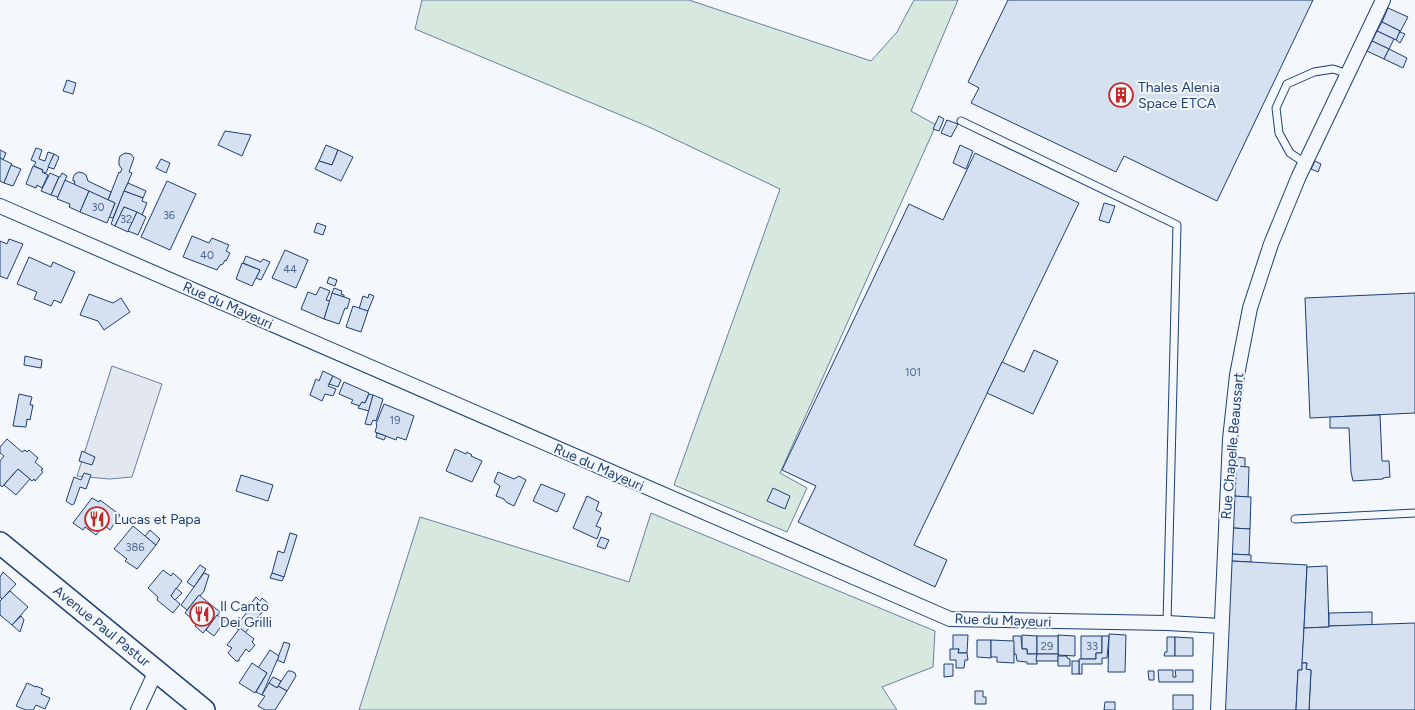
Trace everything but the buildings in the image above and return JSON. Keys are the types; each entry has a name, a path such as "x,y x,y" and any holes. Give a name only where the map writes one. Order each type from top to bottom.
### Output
{"main road":[{"name":"Avenue Paul Pastur","path":"0,543 204,710"}],"street":[{"name":"Rue Chapelle Beaussart","path":"1218,710 1230,439 1237,375 1250,308 1271,244 1305,163 1383,0"},
{"name":"Rue du Mayeuri","path":"0,206 950,619 1167,623 1221,626"},
{"path":"138,710 156,671"}],"lane":[{"path":"1305,163 1290,153 1278,133 1276,108 1287,84 1314,72 1333,69 1348,74"},
{"path":"961,121 1178,225 1167,623"},
{"path":"1296,519 1415,513"}],"shaded area":[{"path":"422,0 689,0 871,61 897,32 914,0 958,0 911,111 936,125 780,473 807,488 787,532 674,485 780,189 649,127 415,29"},
{"path":"112,366 162,384 132,477 109,479 77,476"},
{"path":"651,513 935,631 933,667 882,687 897,710 359,710 420,517 629,582"}],"place":[{"name":"Thales Alenia Space ETCA","path":"1121,95"},
{"name":"Lucas et Papa","path":"97,519"},
{"name":"Il Canto Dei Grilli","path":"202,614"}]}
